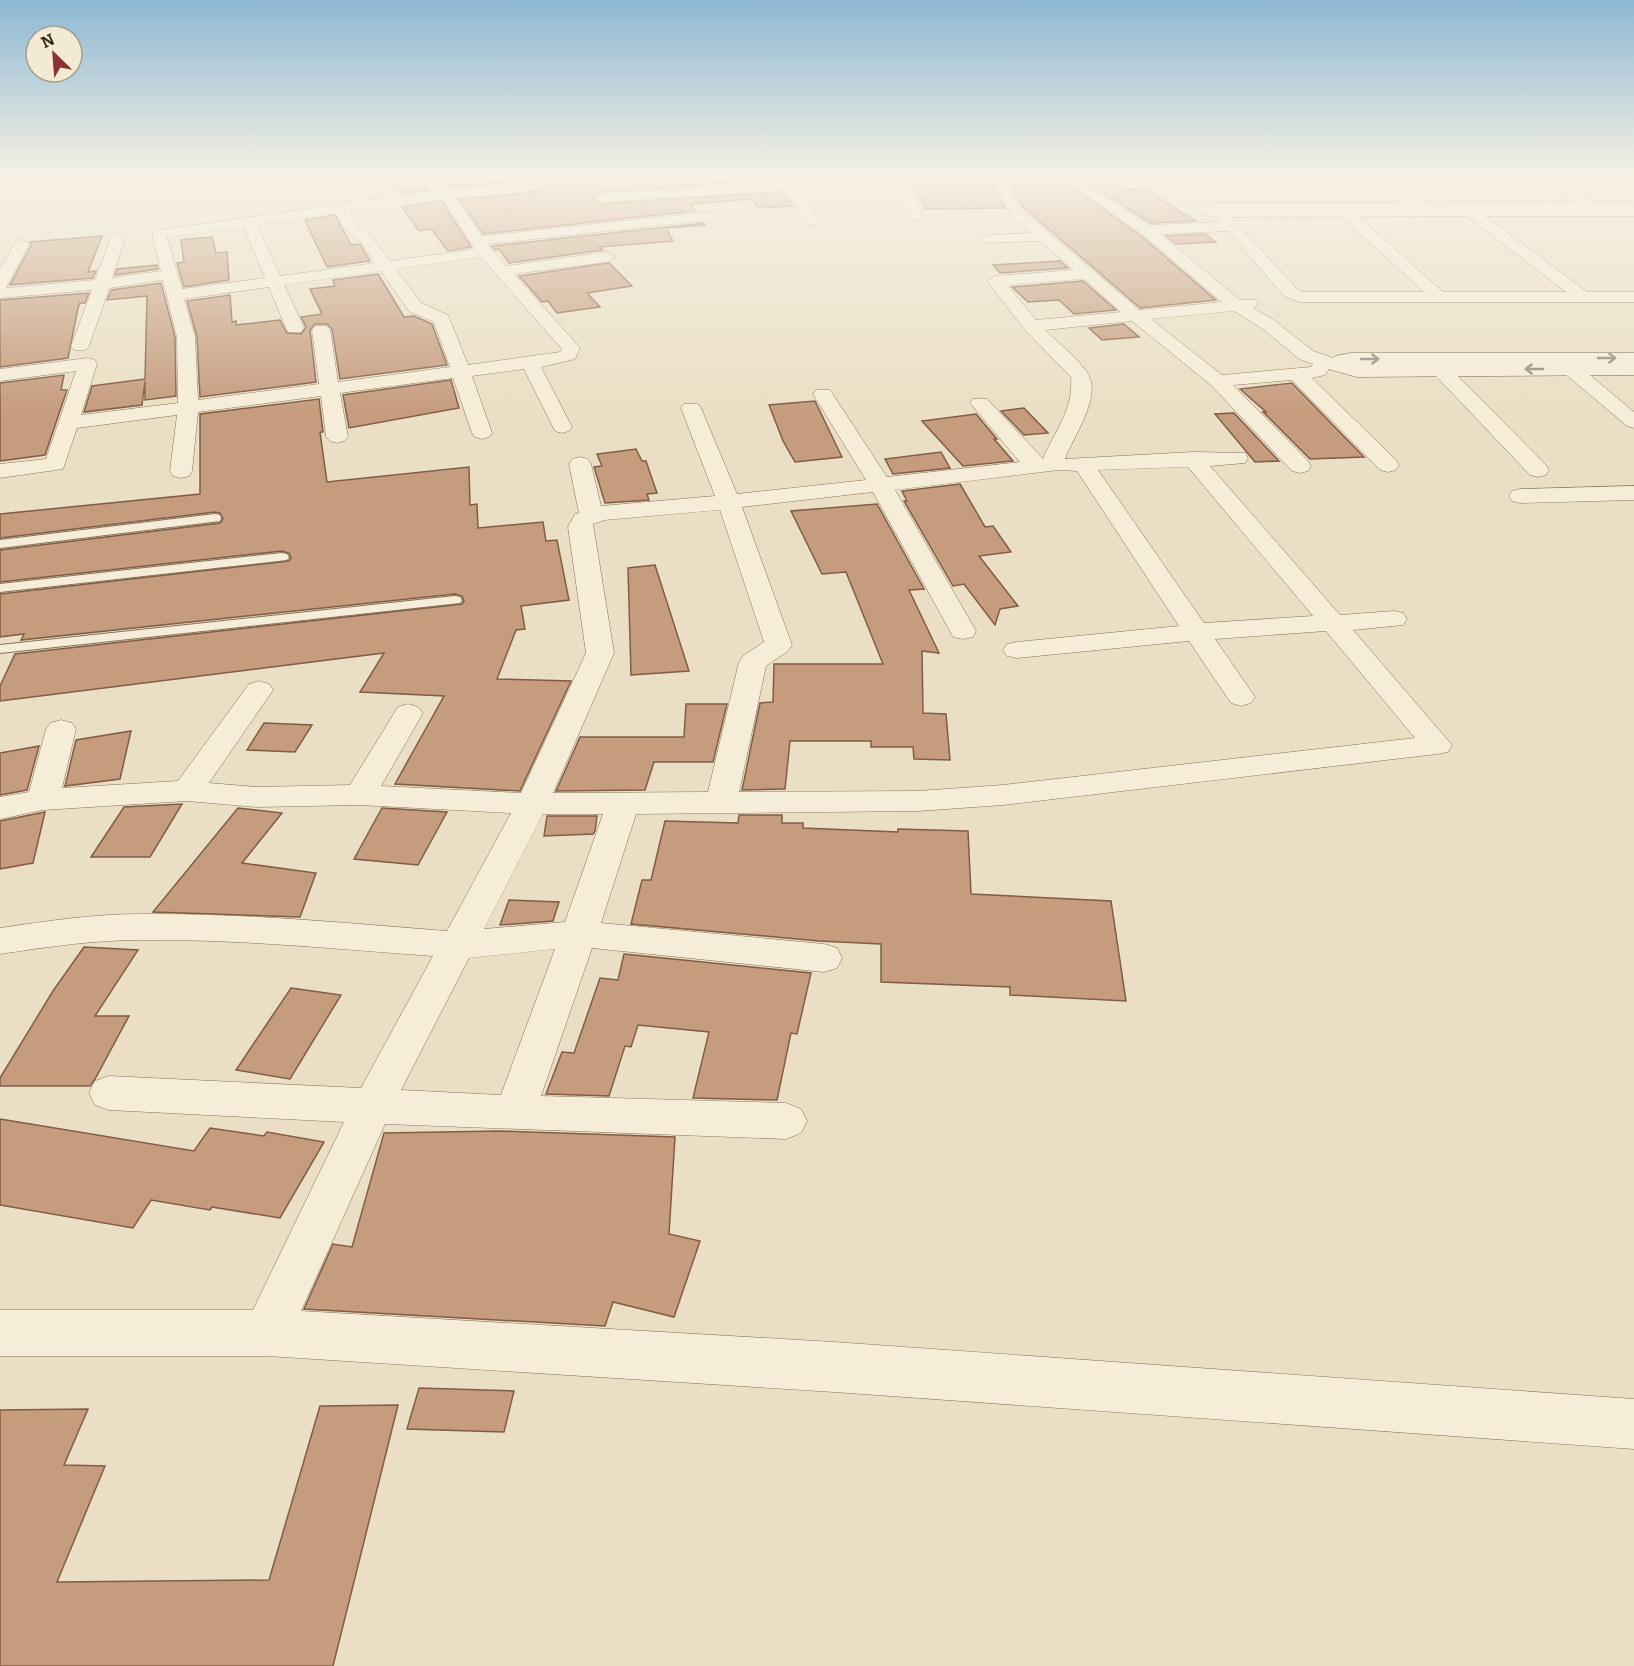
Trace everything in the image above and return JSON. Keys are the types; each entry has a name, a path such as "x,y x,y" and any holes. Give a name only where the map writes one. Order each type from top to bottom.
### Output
{"street":[{"path":"0,284 15,256"},
{"path":"81,346 112,256"},
{"path":"166,256 186,337 188,408 181,471"},
{"path":"264,256 296,328"},
{"path":"377,256 415,307 442,319 482,433"},
{"path":"177,296 384,266 436,256"},
{"path":"68,423 558,360 568,355 571,348 489,256"},
{"path":"1066,256 1136,316 1218,381 1300,466"},
{"path":"1177,256 1236,305 1269,326 1306,355 1357,371 1634,369"},
{"path":"1258,256 1290,292 1299,297"},
{"path":"1393,256 1440,298"},
{"path":"1529,256 1584,297"},
{"path":"504,271 607,257"},
{"path":"0,293 102,284 171,274"},
{"path":"1044,466 1080,404 1083,386 1080,376 1031,326 995,281 1087,274"},
{"path":"1031,326 1270,302 1299,297 1634,297"},
{"path":"321,330 337,437"},
{"path":"1218,381 1318,371 1330,364 1351,359 1634,358"},
{"path":"530,363 562,427"},
{"path":"0,375 88,364 54,464 0,471"},
{"path":"1440,369 1538,470"},
{"path":"1571,369 1634,422"},
{"path":"1297,374 1388,465"},
{"path":"823,394 880,484 963,631"},
{"path":"980,403 1044,466"},
{"path":"692,408 729,502 778,645 753,662 721,803"},
{"path":"267,1333 372,1106 532,804 600,653 580,527 583,519 602,513 729,502 1044,466 1237,458"},
{"path":"0,808 43,800 188,791 257,797 360,795 532,804 918,801 1003,795 1437,745 1193,459"},
{"path":"580,464 591,517"},
{"path":"1083,464 1241,697"},
{"path":"1520,496 1634,493"},
{"path":"1017,650 1197,632 1394,619"},
{"path":"188,791 259,690"},
{"path":"360,795 408,713"},
{"path":"43,800 61,729"},
{"path":"515,1113 623,803"},
{"path":"0,941 69,931 140,927 279,931 459,945 579,934 824,958"},
{"path":"109,1093 515,1113 786,1121"},
{"path":"0,1333 267,1333 834,1367 1634,1424"}],"lane":[{"path":"0,544 215,519"},
{"path":"0,588 282,557"},
{"path":"0,649 455,600"}],"building":[{"path":"25,256 94,256 88,272 96,271 93,278 10,285"},
{"path":"183,256 227,256 229,280 184,287 177,263 184,262"},
{"path":"322,256 367,256 370,261 327,267"},
{"path":"504,256 561,256 509,263"},
{"path":"1079,256 1164,256 1216,300 1140,308"},
{"path":"1060,261 1068,268 1000,273 993,265"},
{"path":"609,263 632,286 587,293 600,307 557,313 548,301 542,302 519,276"},
{"path":"157,265 158,269 115,275 117,269"},
{"path":"378,274 404,317 414,316 432,324 447,365 340,379 332,329 327,324 315,324 310,330 316,382 200,397 197,337 187,301 230,295 232,322 236,321 236,325 280,320 287,333 301,334 306,327 301,317 322,314 310,289 335,286 333,280"},
{"path":"1083,281 1116,310 1074,314 1059,300 1028,302 1012,287"},
{"path":"161,283 175,337 176,396 145,400 145,381 142,405 84,412 92,386 145,379 147,296 107,300 111,290"},
{"path":"89,293 85,303 80,303 78,308 68,358 0,367 0,300"},
{"path":"1124,324 1139,337 1102,340 1089,328"},
{"path":"64,375 61,390 67,390 45,455 0,461 0,383"},
{"path":"451,380 459,408 349,428 343,395"},
{"path":"1292,383 1364,457 1310,459 1263,412 1266,412 1240,389"},
{"path":"319,399 323,432 320,432 327,482 469,467 470,505 477,504 478,528 543,522 546,541 557,540 569,600 521,606 525,629 516,630 497,679 571,681 520,791 395,784 444,696 360,692 384,653 0,701 0,686 15,654 462,604 464,601 462,596 455,594 21,640 24,634 0,637 0,594 289,561 291,558 289,553 282,551 0,582 0,550 220,523 223,519 220,513 215,512 0,538 0,514 200,494 200,414"},
{"path":"815,401 842,457 795,462 783,441 769,405"},
{"path":"1024,408 1048,433 1024,435 1001,411"},
{"path":"1234,413 1279,461 1255,462 1215,414"},
{"path":"976,414 1013,461 963,466 922,421"},
{"path":"636,449 642,461 646,461 657,493 647,494 649,500 605,503 594,467 602,466 597,454"},
{"path":"941,452 950,468 893,474 885,459"},
{"path":"960,484 985,527 993,526 1011,552 979,556 1018,606 1000,609 995,625 964,584 953,586 904,501 907,501 902,491"},
{"path":"877,504 924,589 909,590 939,653 922,651 923,713 946,714 950,760 914,759 913,747 871,747 871,741 790,741 785,789 742,790 760,703 773,702 774,664 883,664 846,572 822,574 791,511"},
{"path":"655,565 689,671 631,675 628,568"},
{"path":"686,704 727,704 713,762 654,762 645,790 556,791 580,737 684,737"},
{"path":"264,723 312,725 295,752 247,750"},
{"path":"131,731 120,779 65,786 76,740"},
{"path":"39,746 27,790 0,795 0,753"},
{"path":"182,804 150,857 91,857 124,807"},
{"path":"238,808 282,813 242,863 316,873 300,917 153,912"},
{"path":"382,808 447,812 418,865 354,859"},
{"path":"45,812 33,863 0,869 0,821"},
{"path":"739,815 782,815 782,823 803,823 803,828 898,832 898,829 968,831 971,894 1111,901 1126,1001 1010,995 1010,987 881,982 881,944 819,941 631,924 642,880 651,880 665,821 738,823"},
{"path":"547,816 597,816 595,831 593,834 544,836"},
{"path":"509,900 559,902 553,921 500,925"},
{"path":"84,947 138,950 95,1016 129,1016 95,1079 90,1086 0,1086 0,1078 53,991"},
{"path":"624,954 811,973 797,1034 791,1033 777,1100 693,1098 709,1032 638,1025 631,1047 625,1046 609,1096 546,1094 562,1052 574,1053 600,978 618,980"},
{"path":"291,988 341,995 290,1079 236,1070"},
{"path":"0,1119 194,1151 210,1128 264,1136 267,1132 324,1142 280,1218 151,1200 133,1228 0,1205"},
{"path":"499,1131 675,1137 669,1234 700,1241 674,1317 613,1302 605,1326 304,1309 333,1244 352,1247 384,1133"},
{"path":"419,1388 514,1391 504,1432 407,1429"},
{"path":"398,1405 333,1666 0,1666 0,1410 88,1409 64,1465 105,1466 57,1582 269,1580 320,1406"}]}
